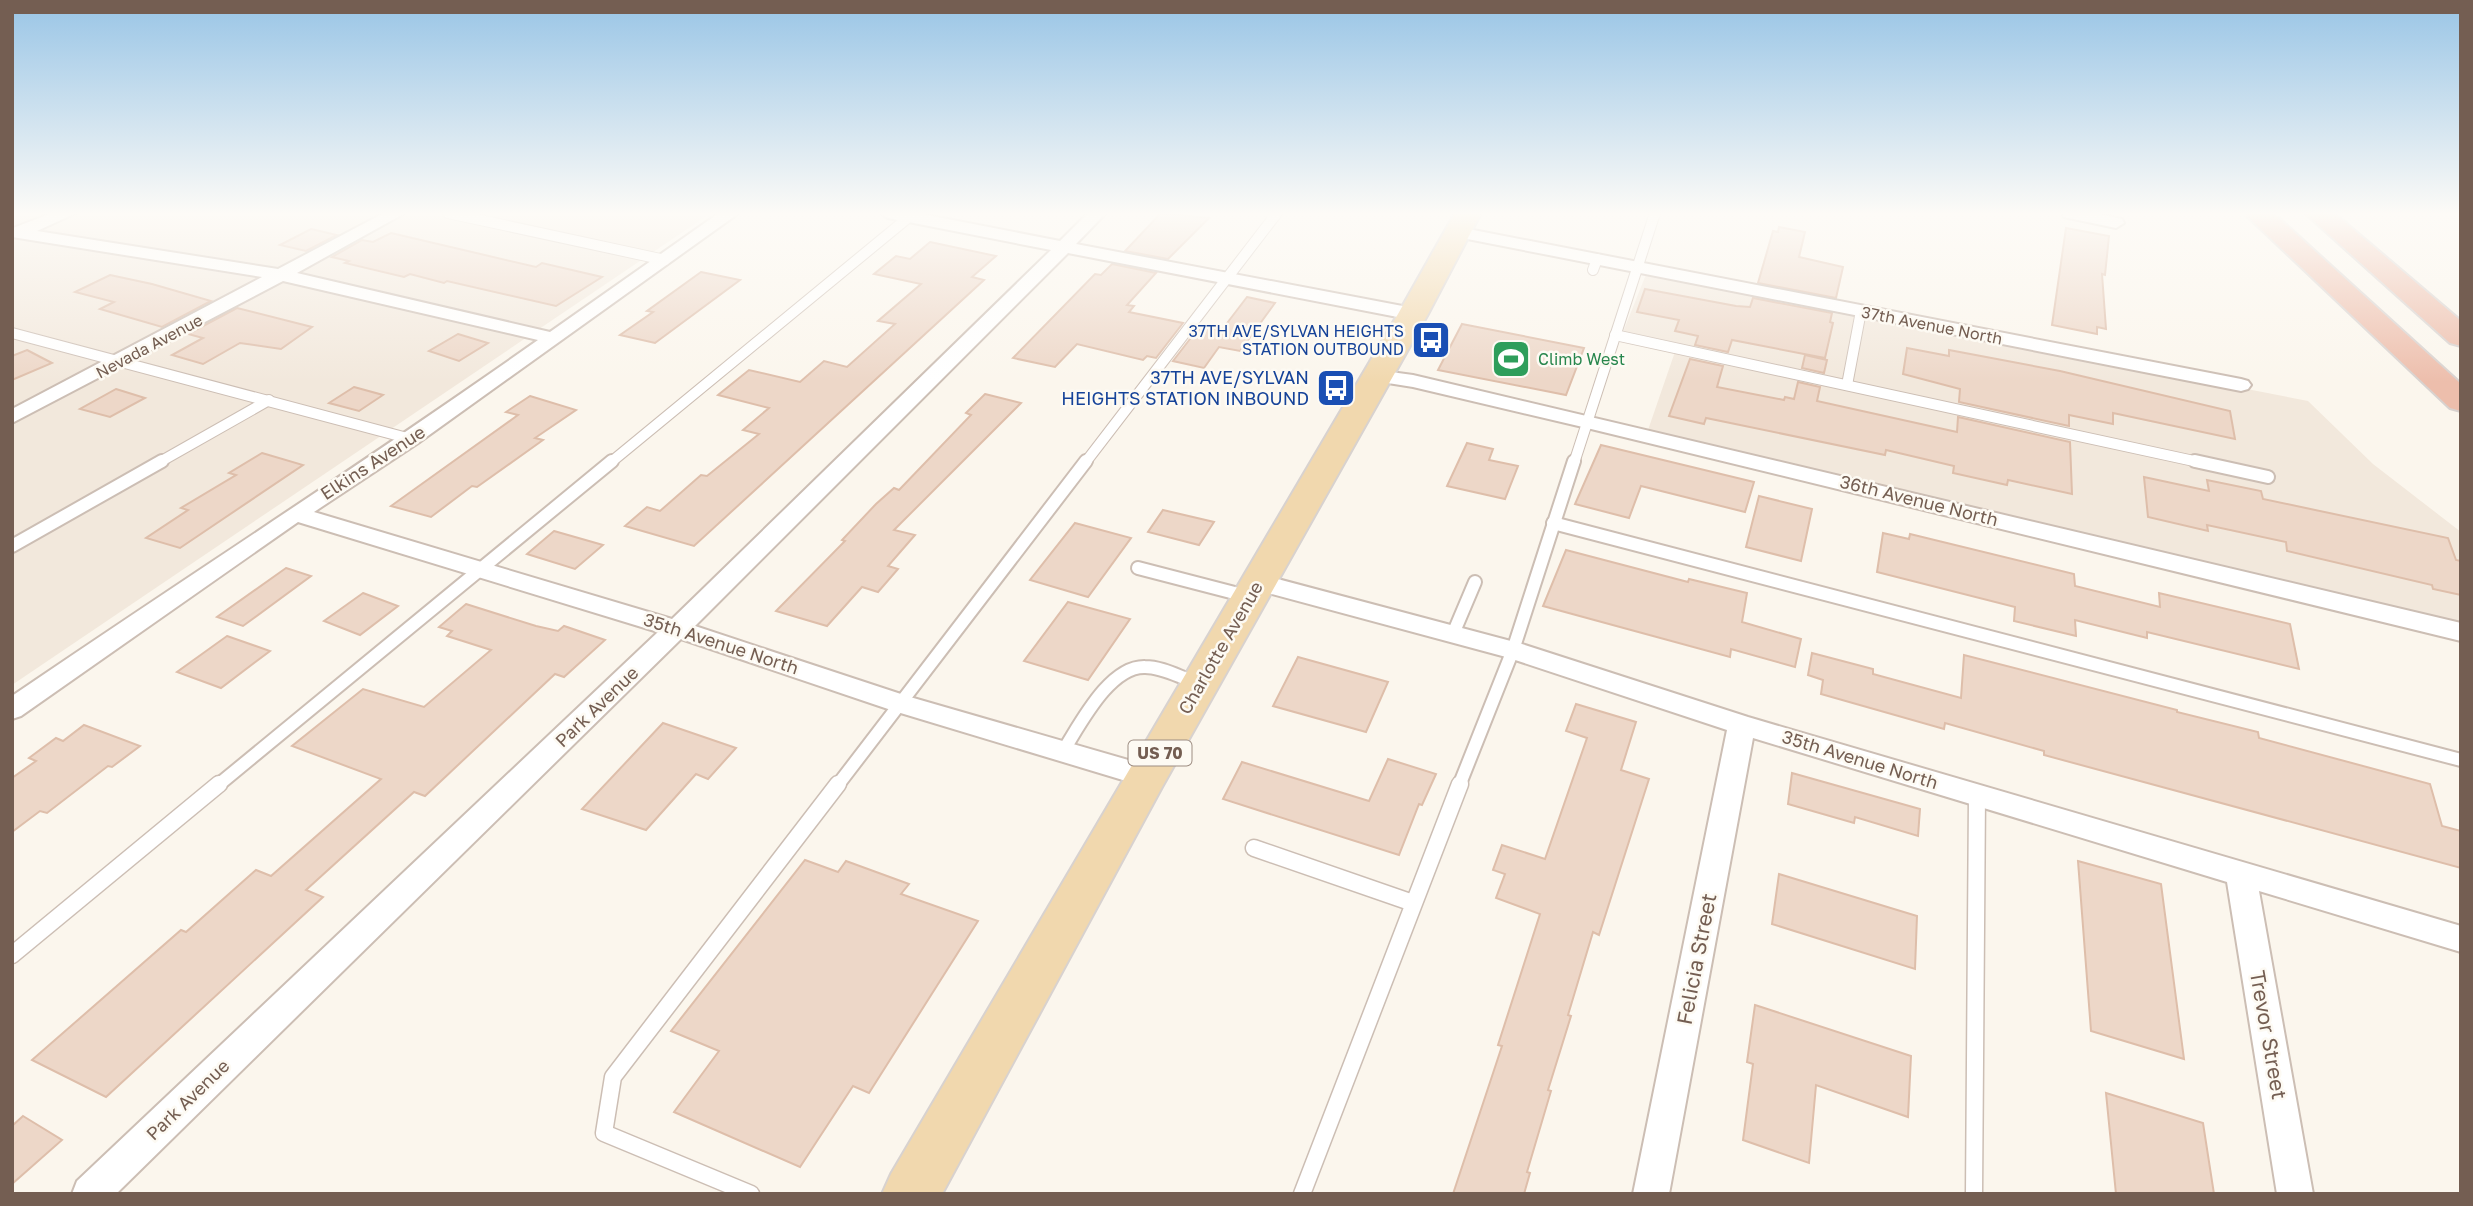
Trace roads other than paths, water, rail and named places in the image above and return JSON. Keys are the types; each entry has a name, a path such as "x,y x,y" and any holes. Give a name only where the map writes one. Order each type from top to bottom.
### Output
{"highway":[{"path":"2318,269 2461,401"},
{"path":"2383,269 2453,329"}],"main road":[{"name":"Charlotte Avenue","path":"911,1194 1146,776 1438,269"}],"street":[{"path":"244,269 281,275 553,338"},
{"name":"Nevada Avenue","path":"12,417 292,269"},
{"name":"Elkins Avenue","path":"12,709 295,514 411,439 652,269"},
{"name":"Park Avenue","path":"90,1194 678,629 1041,269"},
{"path":"1180,269 1413,314"},
{"name":"37th Avenue North","path":"1649,269 2241,385"},
{"name":"36th Avenue North","path":"1376,376 1413,381 1587,422 2461,632"},
{"name":"35th Avenue North","path":"295,514 678,629 903,704 1146,776"},
{"name":"35th Avenue North","path":"1255,589 1513,650 1742,725 2461,939"},
{"name":"Felicia Street","path":"1651,1194 1742,725"},
{"name":"Trevor Street","path":"2241,875 2295,1194"}],"lane":[{"path":"12,955 847,269"},
{"path":"751,1194 604,1133 613,1077 903,704 1233,269"},
{"path":"1302,1194 1513,650 1636,269"},
{"path":"1847,385 1860,311"},
{"path":"12,333 411,439"},
{"path":"1615,335 2268,477"},
{"path":"12,546 269,400"},
{"path":"1553,523 2461,760"},
{"path":"1138,568 1255,589"},
{"path":"1453,634 1475,582"},
{"path":"1063,751 1116,677 1129,670 1143,666 1199,683"},
{"path":"1974,1194 1977,795"},
{"path":"1254,848 1413,903"}],"place":[{"name":"37TH AVE/SYLVAN HEIGHTS STATION OUTBOUND","path":"1431,340"},
{"name":"Climb West","path":"1511,359"},
{"name":"37TH AVE/SYLVAN HEIGHTS STATION INBOUND","path":"1336,388"}]}
